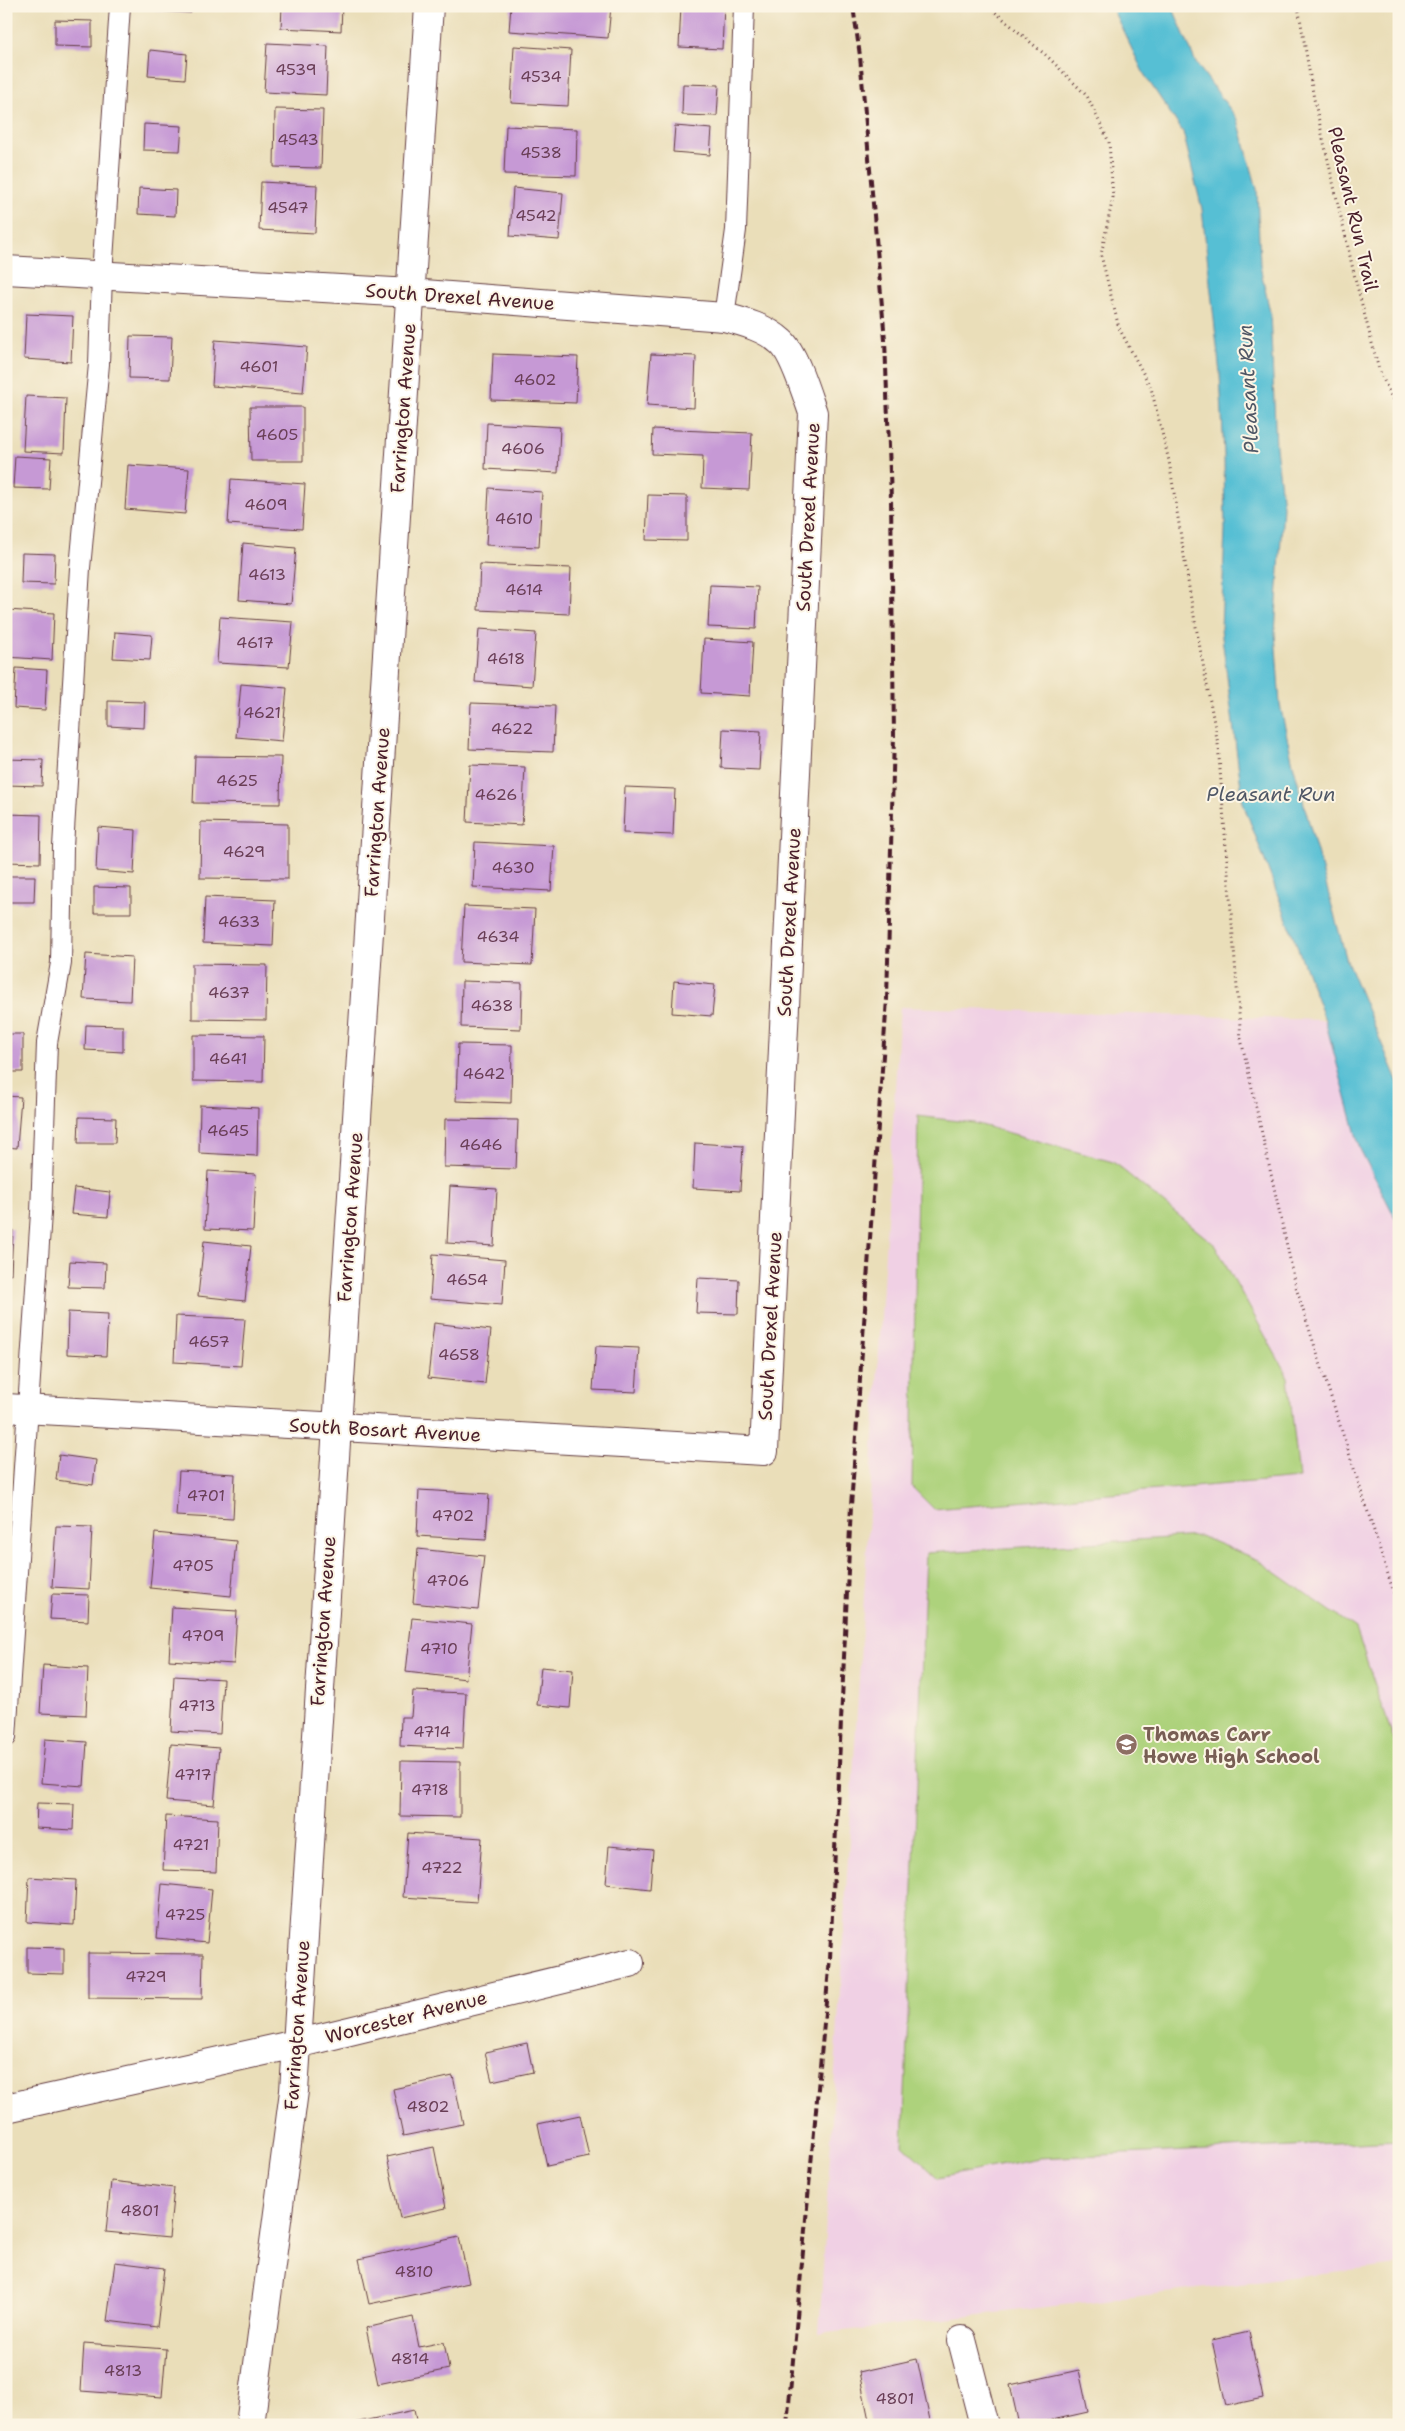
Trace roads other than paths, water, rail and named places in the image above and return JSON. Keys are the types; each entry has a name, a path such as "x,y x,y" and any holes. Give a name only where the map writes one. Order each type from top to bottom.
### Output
{"street":[{"name":"Farrington Avenue","path":"250,2425 294,2091 430,6"},
{"name":"South Drexel Avenue","path":"6,270 411,293 724,317 751,324 782,343 801,378 813,413 764,1451"},
{"name":"South Bosart Avenue","path":"17,1409 764,1451"},
{"name":"Worcester Avenue","path":"6,2108 296,2044 630,1963"},
{"path":"962,2340 984,2425"}],"lane":[{"path":"6,1737 17,1409 41,1213 47,1043 61,963 64,827 80,568 99,364 102,275 120,6"},
{"path":"724,317 736,230 744,6"}],"water":[{"name":"Pleasant Run","path":"1111,6 1172,6 1196,63 1238,120 1257,189 1260,266 1270,312 1276,447 1283,506 1275,633 1280,705 1293,764 1347,961 1399,1085 1399,1225 1360,1149 1325,1020 1243,803 1221,629 1225,530 1224,455 1220,374 1202,209 1183,132 1144,74"}],"railway":[{"path":"787,2425 830,1958 851,1506 887,999 894,735 891,499 885,340 860,56 853,6"}],"place":[{"name":"Thomas Carr Howe High School","path":"1127,1745"}]}
